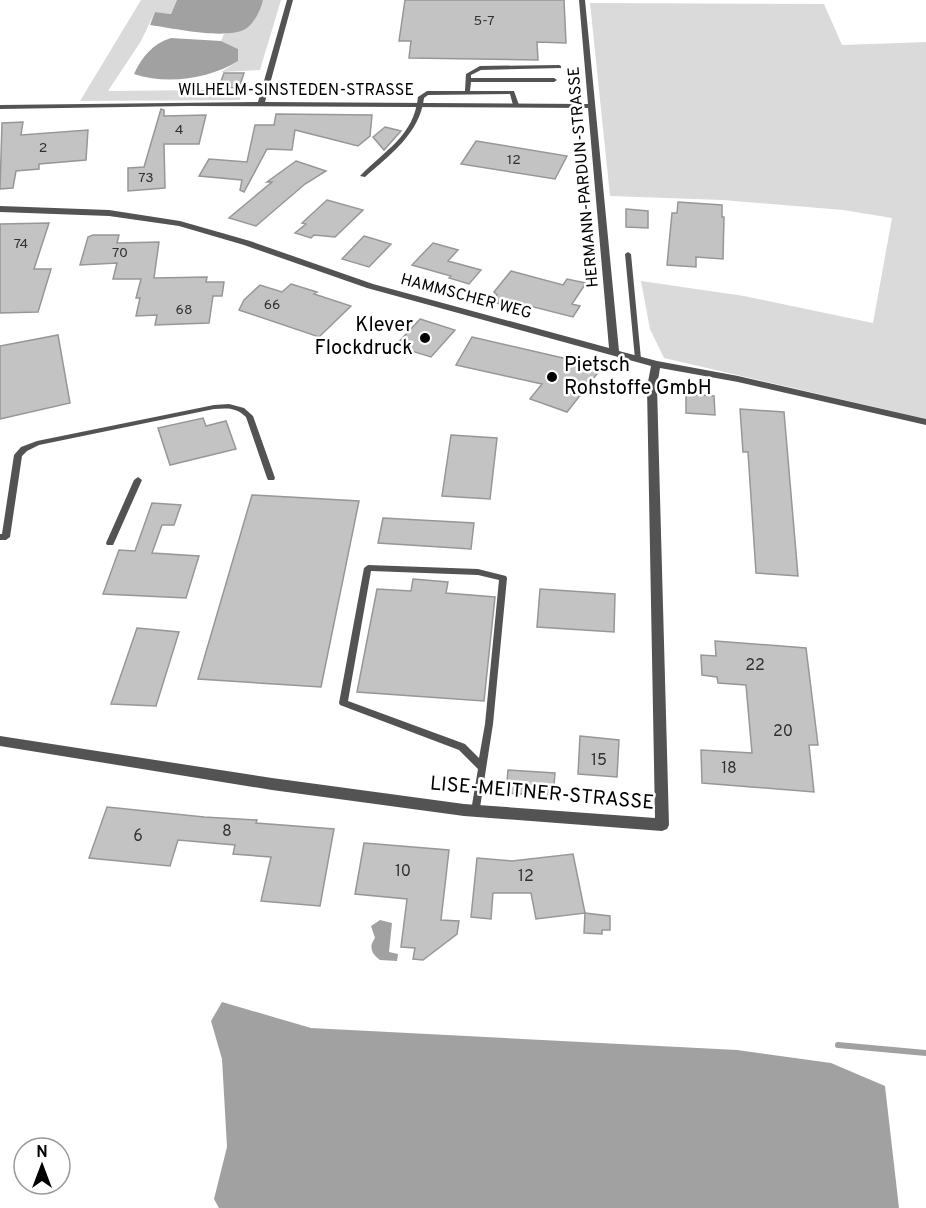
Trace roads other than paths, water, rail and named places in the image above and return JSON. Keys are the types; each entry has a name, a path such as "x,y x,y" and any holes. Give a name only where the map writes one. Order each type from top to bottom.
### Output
{"street":[{"path":"261,104 290,0"},
{"name":"HERMANN-PARDUN-STRASSE","path":"582,0 614,352"},
{"name":"WILHELM-SINSTEDEN-STRASSE","path":"0,107 261,104 592,106"},
{"name":"HAMMSCHER WEG","path":"0,209 109,213 180,224 247,243 370,286 656,364 738,379 926,422"},
{"name":"LISE-MEITNER-STRASSE","path":"0,741 272,784 476,811 662,825 652,387 656,364"}],"lane":[{"path":"467,92 469,74 480,68 560,67"},
{"path":"468,80 554,80"},
{"path":"363,176 407,134 421,112 421,97 427,93 512,92 516,105"},
{"path":"628,254 638,359"},
{"path":"0,537 6,537 18,455 24,449 37,443 232,405 244,409 249,416 271,478"},
{"path":"110,543 138,480"},
{"path":"476,811 483,767 489,724 503,578 478,572 368,568 343,703 462,747 483,767"}],"waterway":[{"path":"838,1045 926,1053"}],"place":[{"name":"Klever Flockdruck","path":"425,338"},
{"name":"Pietsch Rohstoffe GmbH","path":"552,377"}]}
